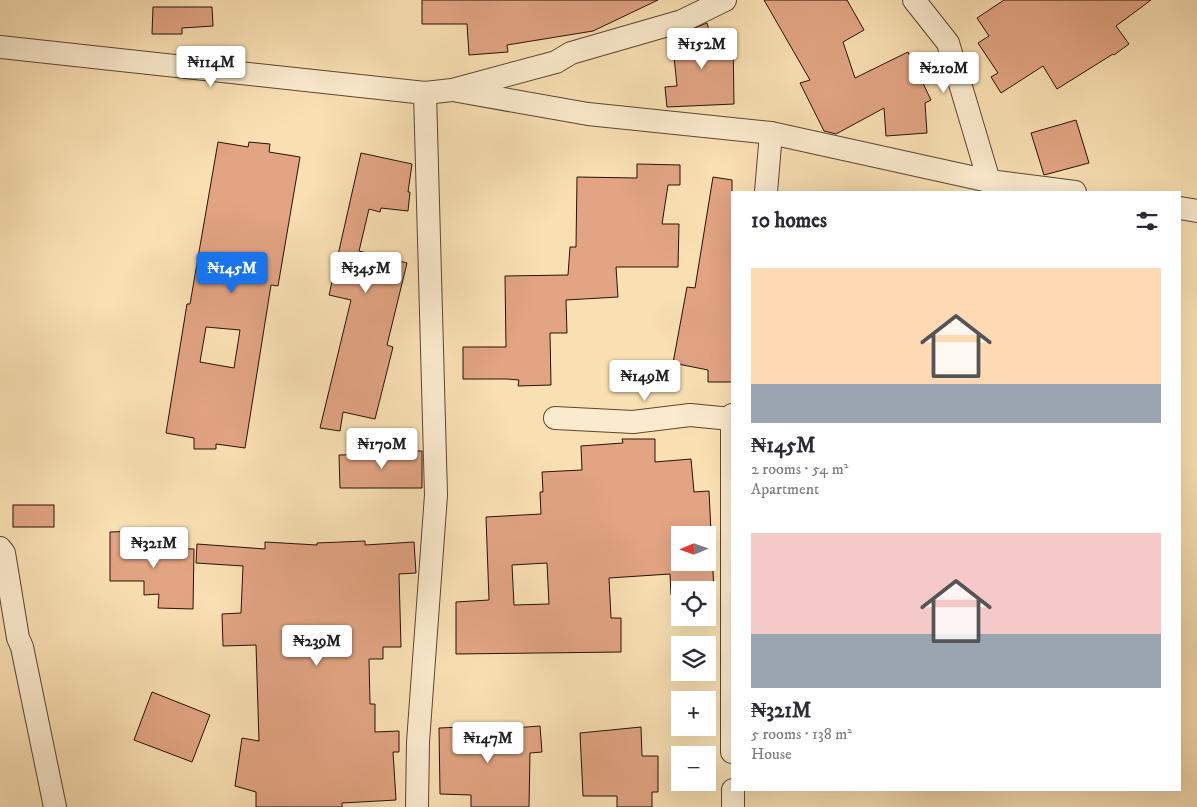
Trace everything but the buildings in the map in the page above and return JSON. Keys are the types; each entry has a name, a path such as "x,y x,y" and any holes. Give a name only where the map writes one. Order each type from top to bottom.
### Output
{"street":[{"path":"0,47 425,92 452,90 556,62 572,53 682,21 725,0"},
{"path":"914,0 948,43 989,181"},
{"path":"452,90 588,114 771,133 989,181 1067,191"},
{"path":"417,807 418,742 436,495 425,92"},
{"path":"766,191 771,133"},
{"path":"1181,208 1197,211"},
{"path":"555,418 633,422 690,415 731,417"},
{"path":"0,548 4,553 9,637 22,647 56,807"},
{"path":"733,791 734,807"}]}
